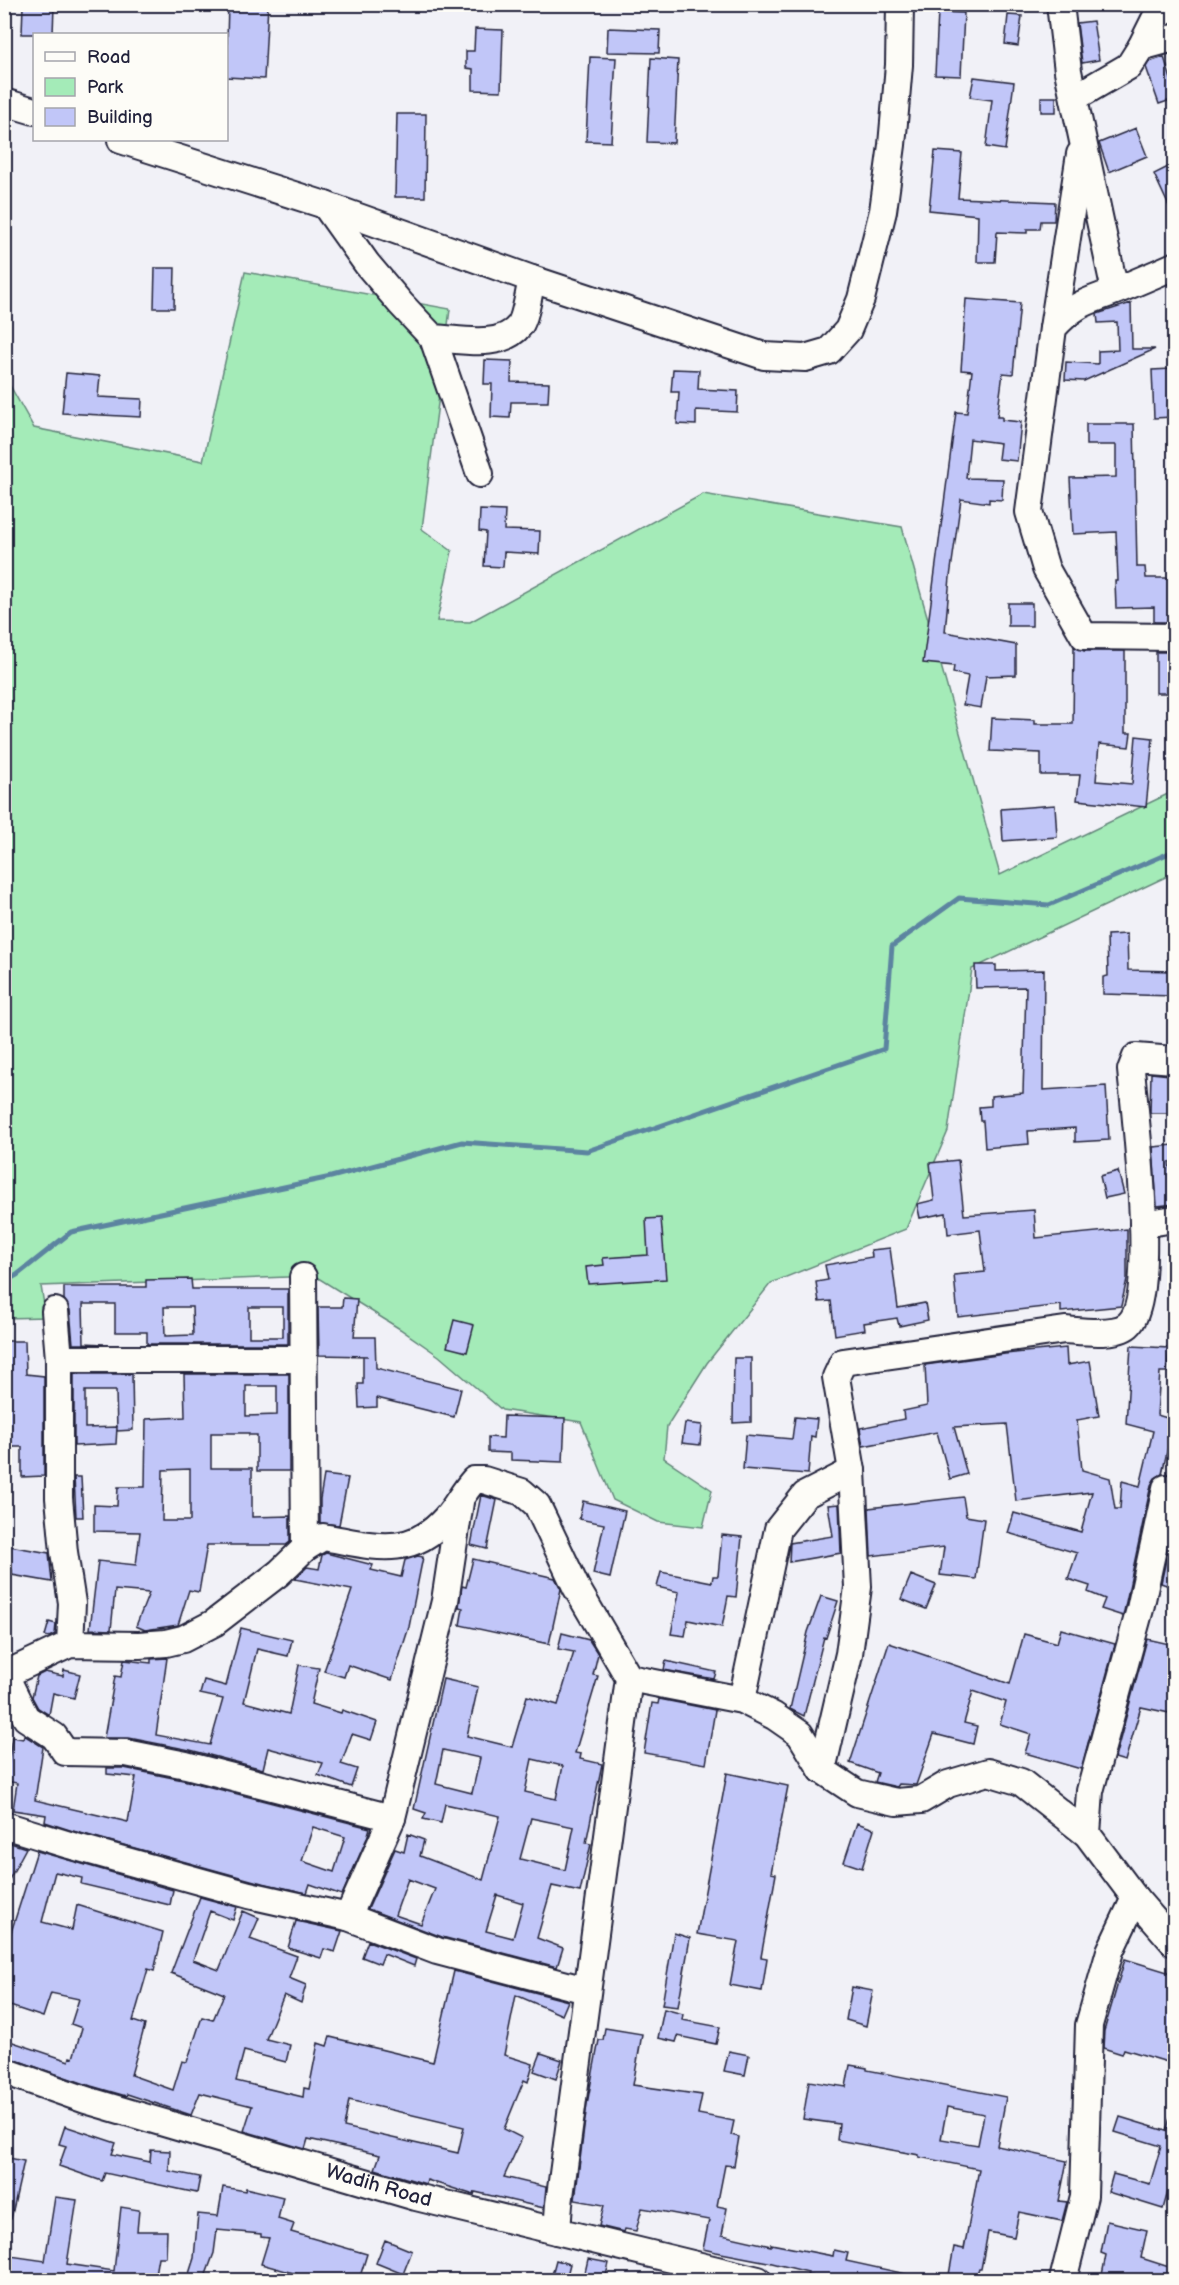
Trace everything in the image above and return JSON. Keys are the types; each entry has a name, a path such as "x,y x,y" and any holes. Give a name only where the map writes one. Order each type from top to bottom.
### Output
{"street":[{"path":"125,141 324,205 532,279 764,356 805,358 829,351 848,330 861,299 883,211 892,145 899,65 900,4"},
{"path":"1060,4 1065,50 1074,98 1115,291"},
{"path":"1074,98 1129,66 1142,47 1155,19 1173,4"},
{"path":"1142,47 1174,38"},
{"path":"4,102 33,111"},
{"path":"1082,136 1053,328 1029,512 1046,569 1084,636 1174,637"},
{"path":"324,205 367,264 400,304 434,338 480,474"},
{"path":"1053,328 1066,313 1091,298 1115,291 1174,266"},
{"path":"434,338 495,341 509,335 521,324 532,279"},
{"path":"822,1770 849,1654 858,1587 852,1471 836,1377 843,1362 1065,1330 1098,1332 1128,1325 1136,1313 1141,1292 1143,1224 1131,1070 1136,1057 1174,1060"},
{"path":"1143,1224 1174,1219"},
{"path":"303,1277 305,1548"},
{"path":"55,1311 59,1359 59,1498 72,1603 70,1644"},
{"path":"59,1359 304,1359"},
{"path":"742,1700 778,1529 805,1495 852,1471"},
{"path":"392,1818 176,1763 126,1753 65,1752 54,1736 26,1718 5,1675 70,1644 139,1645 183,1639 214,1623 279,1573 305,1548 323,1537 380,1547 414,1544 431,1533 446,1518 474,1480 484,1479 522,1492 531,1498 546,1521 576,1587 629,1678 586,1990 557,2231"},
{"path":"1087,1834 1090,1791 1140,1609 1166,1488"},
{"path":"348,1917 392,1818 446,1600 460,1498"},
{"path":"629,1678 742,1700 774,1716 800,1734 822,1770 856,1793 896,1802 921,1800 948,1784 987,1772 1021,1782 1087,1834 1135,1898 1174,1943"},
{"path":"4,1824 69,1845 249,1895 348,1917 437,1951 586,1990"},
{"path":"1063,2280 1084,2196 1089,2025 1110,1951 1135,1898"},
{"name":"Wadih Road","path":"4,2071 86,2100 416,2197 758,2280"}],"green space":[{"path":"245,272 450,309 422,529 452,551 437,621 470,622 703,494 902,527 1000,875 1174,791 1174,873 972,969 948,1131 906,1229 771,1283 707,1363 667,1426 664,1458 712,1490 703,1527 658,1522 613,1500 581,1422 502,1410 439,1356 315,1276 41,1286 46,1317 5,1318 4,375 34,428 203,461"}],"building":[{"path":"228,4 268,4 264,79 228,77"},
{"path":"23,5 54,6 53,33 22,34"},
{"path":"938,12 964,13 961,76 935,75"},
{"path":"1008,15 1022,16 1018,46 1005,44"},
{"path":"1093,21 1099,60 1082,63 1077,23"},
{"path":"608,28 660,30 659,53 607,52"},
{"path":"475,29 503,30 501,91 473,90 473,69 466,68 466,51 474,51"},
{"path":"590,57 616,58 611,142 586,141"},
{"path":"1164,57 1174,89 1174,99 1159,104 1146,67 1149,62"},
{"path":"651,58 678,60 674,143 647,142"},
{"path":"974,77 1014,82 1005,150 986,147 992,100 970,97"},
{"path":"1041,97 1056,97 1056,112 1041,112"},
{"path":"397,114 426,114 425,197 395,197"},
{"path":"1136,128 1147,156 1109,172 1099,143"},
{"path":"935,151 962,153 958,198 1055,202 1054,221 1041,221 1040,229 1027,229 1027,233 997,232 995,262 977,262 978,215 929,210"},
{"path":"1174,164 1174,217 1154,174"},
{"path":"155,268 175,268 174,308 154,308"},
{"path":"966,299 1020,303 1013,374 1003,373 997,417 1002,417 1002,420 1021,422 1017,461 998,459 1000,443 970,439 966,478 1003,479 1002,500 989,499 989,503 961,499 950,577 945,632 1016,645 1016,675 986,676 981,708 963,705 968,676 953,673 954,666 923,663 956,412 967,413 972,371 961,370"},
{"path":"1131,303 1132,349 1155,349 1084,381 1065,380 1066,362 1098,364 1098,351 1118,350 1117,322 1098,323 1097,314"},
{"path":"485,360 512,361 511,382 549,383 548,402 511,402 510,418 491,417 492,384 484,384"},
{"path":"673,369 699,370 698,389 738,391 737,412 696,410 696,425 677,424 679,392 671,392"},
{"path":"1171,369 1173,417 1154,418 1152,370"},
{"path":"66,373 100,376 98,397 142,399 141,417 62,413"},
{"path":"1086,424 1134,424 1137,567 1145,567 1146,578 1174,578 1174,622 1154,622 1154,607 1116,608 1115,581 1118,581 1116,532 1073,534 1070,478 1116,477 1116,445 1086,445"},
{"path":"480,510 505,511 504,530 540,531 539,554 504,552 503,567 484,566 486,532 479,531"},
{"path":"1008,603 1032,603 1032,626 1008,626"},
{"path":"1074,646 1084,651 1125,651 1125,733 1131,733 1129,747 1099,744 1096,781 1132,784 1136,736 1153,738 1146,807 1077,800 1080,775 1041,775 1041,753 990,751 992,718 1035,720 1035,724 1073,724"},
{"path":"1156,652 1174,652 1174,693 1156,693"},
{"path":"1055,805 1057,837 1003,841 1001,809"},
{"path":"1127,934 1128,970 1174,971 1174,996 1103,994 1103,977 1108,976 1107,935"},
{"path":"975,965 996,965 996,971 1044,970 1043,1090 1106,1086 1109,1140 1075,1142 1075,1128 1028,1131 1029,1144 985,1148 983,1121 980,1121 979,1107 991,1106 991,1096 1023,1093 1026,987 976,988"},
{"path":"1151,1073 1170,1075 1169,1113 1150,1113"},
{"path":"1174,1145 1174,1161 1169,1162 1174,1204 1157,1206 1153,1147"},
{"path":"958,1160 964,1215 1034,1210 1036,1238 1127,1229 1127,1279 1121,1306 1061,1312 1061,1305 958,1317 954,1275 985,1272 980,1230 948,1234 946,1213 920,1218 917,1204 934,1200 930,1163"},
{"path":"1118,1171 1124,1194 1105,1198 1100,1176"},
{"path":"661,1218 666,1279 588,1284 586,1267 604,1265 603,1258 648,1255 646,1219"},
{"path":"890,1248 898,1308 925,1303 928,1320 899,1326 897,1318 864,1323 865,1330 835,1335 831,1301 819,1302 816,1282 828,1280 825,1265 872,1257 871,1250"},
{"path":"191,1279 192,1289 288,1289 288,1344 147,1344 147,1332 115,1332 115,1304 83,1304 84,1343 104,1344 73,1344 70,1310 64,1299 64,1287 146,1287 146,1280","holes":["164,1307 192,1307 193,1335 165,1336","249,1307 283,1307 283,1337 249,1337"]},
{"path":"343,1298 357,1299 354,1337 375,1337 376,1368 461,1389 454,1417 377,1398 377,1407 359,1408 358,1384 363,1384 363,1356 368,1356 319,1355 318,1307 342,1307"},
{"path":"454,1320 474,1325 467,1352 447,1347"},
{"path":"4,1341 25,1341 26,1374 44,1376 44,1476 22,1477 22,1447 4,1447"},
{"path":"1131,1346 1169,1348 1167,1372 1160,1372 1157,1415 1174,1420 1162,1474 1155,1478 1151,1485 1123,1616 1101,1609 1105,1599 1088,1592 1090,1586 1068,1579 1077,1553 1008,1533 1014,1513 1081,1532 1092,1492 1016,1501 1007,1424 954,1427 967,1474 950,1479 937,1432 863,1446 860,1428 904,1419 903,1411 927,1406 925,1365 1066,1348 1067,1365 1090,1361 1099,1416 1077,1420 1082,1470 1110,1478 1115,1509 1120,1509 1122,1481 1140,1486 1153,1431 1126,1424"},
{"path":"734,1358 751,1358 751,1422 733,1423"},
{"path":"74,1374 132,1374 133,1430 117,1431 117,1428 116,1444 74,1446","holes":["85,1391 116,1391 117,1427 85,1428"]},
{"path":"184,1374 289,1374 289,1471 257,1471 257,1435 249,1435 249,1433 211,1433 211,1468 252,1468 252,1517 290,1516 290,1542 286,1545 207,1545 199,1592 189,1590 178,1625 145,1630 136,1626 149,1593 115,1590 111,1630 90,1629 98,1561 136,1565 140,1532 94,1531 94,1505 117,1506 118,1487 145,1487 146,1419 185,1417","holes":["246,1386 277,1386 277,1415 246,1416","190,1469 190,1521 162,1521 163,1470"]},
{"path":"504,1416 565,1418 563,1462 511,1460 511,1453 488,1452 488,1437 503,1438"},
{"path":"795,1417 817,1419 815,1437 811,1436 808,1474 743,1469 746,1435 792,1439"},
{"path":"685,1423 702,1425 700,1445 682,1443"},
{"path":"324,1475 348,1478 339,1525 320,1523 320,1499"},
{"path":"74,1477 81,1477 83,1517 76,1517"},
{"path":"481,1495 497,1500 487,1549 471,1545"},
{"path":"963,1497 966,1516 984,1519 976,1579 940,1575 944,1547 871,1556 869,1508"},
{"path":"583,1501 625,1511 610,1578 593,1574 604,1524 579,1519"},
{"path":"839,1504 841,1553 789,1562 790,1543 833,1536 828,1505"},
{"path":"722,1535 742,1537 736,1597 728,1596 722,1627 688,1620 685,1636 671,1634 679,1592 657,1587 661,1572 712,1582 713,1576 718,1576"},
{"path":"4,1545 49,1553 52,1582 12,1575 12,1570 4,1568"},
{"path":"1168,1551 1174,1553 1174,1588 1161,1583"},
{"path":"326,1553 373,1565 371,1570 401,1577 405,1560 418,1556 423,1557 409,1627 392,1680 348,1665 344,1677 324,1671 352,1590 295,1579 307,1567 319,1569 322,1555"},
{"path":"473,1559 555,1578 561,1589 549,1644 460,1625 463,1608 459,1607 462,1586 466,1587"},
{"path":"911,1575 936,1585 926,1609 901,1599"},
{"path":"821,1596 838,1601 826,1638 824,1637 804,1716 790,1709 808,1632"},
{"path":"49,1622 56,1624 55,1634 49,1637 45,1636"},
{"path":"241,1628 292,1640 288,1656 257,1649 244,1702 289,1714 299,1665 319,1668 311,1704 341,1713 342,1710 377,1722 371,1740 352,1734 341,1764 357,1769 351,1787 318,1775 323,1763 268,1748 263,1769 190,1750 129,1738 104,1738 115,1676 121,1677 124,1660 151,1663 151,1659 167,1658 156,1735 210,1745 223,1699 200,1694 204,1680 226,1686"},
{"path":"1061,1629 1115,1644 1081,1769 1025,1753 1031,1734 1000,1724 1006,1702 973,1691 964,1723 977,1726 973,1744 934,1734 916,1785 899,1784 897,1787 875,1782 878,1773 850,1763 889,1643 1010,1684 1024,1634 1057,1643"},
{"path":"562,1633 589,1640 598,1654 593,1675 598,1676 575,1753 581,1754 580,1759 602,1764 586,1843 591,1844 580,1892 552,1886 537,1938 563,1948 557,1967 442,1937 368,1909 395,1849 404,1852 408,1834 424,1840 420,1856 483,1880 500,1816 445,1804 441,1823 423,1819 426,1813 414,1809 443,1679 478,1687 467,1736 512,1747 527,1696 558,1705 574,1652 558,1649","holes":["443,1750 480,1758 472,1793 436,1784","532,1759 563,1766 556,1799 525,1792","531,1818 574,1827 565,1870 520,1859","408,1879 435,1889 421,1924 395,1915","497,1895 523,1903 513,1938 486,1931"]},
{"path":"1147,1639 1174,1645 1174,1714 1141,1707 1125,1761 1115,1758"},
{"path":"666,1661 716,1672 714,1679 664,1670"},
{"path":"64,1670 80,1674 74,1698 53,1693 49,1715 38,1708 32,1697 37,1676 45,1672 63,1676"},
{"path":"659,1699 715,1710 706,1764 644,1753 652,1703 658,1704"},
{"path":"24,1735 43,1747 35,1800 128,1822 136,1777 107,1774 107,1768 124,1768 183,1780 370,1828 342,1895 310,1884 307,1893 258,1882 73,1831 45,1822 46,1815 13,1810 17,1783 6,1781 12,1737 23,1739","holes":["313,1827 345,1837 334,1872 302,1861"]},
{"path":"727,1773 788,1786 771,1873 776,1874 761,1957 767,1958 762,1991 730,1985 738,1941 697,1934"},
{"path":"857,1823 874,1829 862,1868 844,1862"},
{"path":"4,1841 26,1848 4,1889"},
{"path":"37,1851 173,1890 170,1905 81,1884 82,1878 55,1872 42,1922 72,1930 77,1905 163,1932 154,1971 148,1969 133,2021 145,2025 131,2075 173,2090 182,2061 187,2062 202,2017 213,2020 224,1994 171,1973 200,1897 237,1907 233,1920 210,1911 193,1960 219,1970 243,1911 259,1918 250,1939 297,1956 289,1978 306,1985 301,2003 284,1995 266,2039 290,2045 286,2062 244,2051 236,2081 303,2097 304,2088 309,2089 318,2043 327,2046 330,2037 433,2062 454,1971 568,2001 562,2015 516,1995 504,2055 533,2064 528,2082 524,2080 504,2129 522,2138 504,2177 546,2187 544,2208 475,2192 474,2195 427,2180 426,2184 375,2169 380,2155 308,2139 305,2149 244,2131 252,2106 200,2093 191,2115 127,2094 126,2096 91,2086 4,2056 4,2039 69,2061 70,2057 73,2058 82,2028 71,2024 79,1999 51,1993 43,2017 4,2004 4,1954","holes":["349,2100 464,2127 458,2153 344,2127"]},
{"path":"296,1921 342,1931 335,1952 324,1949 321,1958 288,1948"},
{"path":"674,1933 690,1938 678,2007 662,2005"},
{"path":"368,1941 416,1959 414,1966 384,1954 380,1964 362,1957"},
{"path":"1125,1959 1174,1974 1174,2064 1124,2049 1122,2054 1103,2048 1104,2031"},
{"path":"852,1987 873,1991 866,2026 846,2020"},
{"path":"664,2009 683,2014 682,2020 720,2027 716,2044 678,2036 676,2042 658,2038"},
{"path":"605,2028 642,2034 633,2085 702,2095 698,2114 734,2121 731,2135 739,2137 734,2166 725,2165 717,2206 727,2208 722,2235 833,2256 834,2250 848,2253 846,2261 906,2274 905,2280 835,2280 807,2275 808,2272 768,2262 703,2249 709,2220 660,2211 642,2208 636,2231 625,2229 624,2232 599,2226 604,2205 575,2200 587,2104 599,2040 603,2040"},
{"path":"729,2051 749,2055 745,2075 724,2071"},
{"path":"541,2053 562,2060 556,2079 534,2071"},
{"path":"850,2065 1006,2097 997,2146 1067,2161 1059,2201 1067,2202 1062,2221 1019,2212 1014,2237 988,2232 981,2269 975,2280 948,2280 954,2247 964,2249 979,2169 837,2140 839,2124 803,2119 809,2081 846,2087","holes":["947,2107 984,2114 978,2145 941,2139"]},
{"path":"1171,2115 1174,2115 1174,2171 1163,2209 1108,2192 1113,2174 1150,2184 1161,2146 1115,2132 1120,2117 1166,2131"},
{"path":"65,2126 116,2143 112,2154 150,2162 151,2150 170,2151 169,2171 200,2177 197,2193 105,2173 102,2181 59,2166 66,2146 59,2144"},
{"path":"4,2157 24,2161 11,2219 4,2218"},
{"path":"223,2187 245,2191 246,2188 283,2197 278,2219 294,2224 291,2232 367,2254 359,2280 318,2280 261,2264 269,2238 261,2237 261,2234 217,2230 214,2253 204,2280 187,2280 194,2258 198,2214 218,2216"},
{"path":"55,2197 77,2200 67,2264 114,2271 121,2207 139,2210 137,2231 167,2231 166,2257 158,2257 154,2280 4,2280 4,2255 45,2261"},
{"path":"1107,2221 1147,2230 1141,2258 1172,2268 1168,2280 1101,2280 1106,2255 1101,2253"},
{"path":"385,2240 412,2251 403,2274 376,2263"},
{"path":"588,2259 609,2263 605,2280 584,2277"},
{"path":"556,2260 570,2264 566,2279 552,2275"}],"waterway":[{"path":"4,1282 17,1275 71,1232 331,1177 462,1142 587,1151 884,1049 892,946 959,898 1049,905 1174,851"}]}
